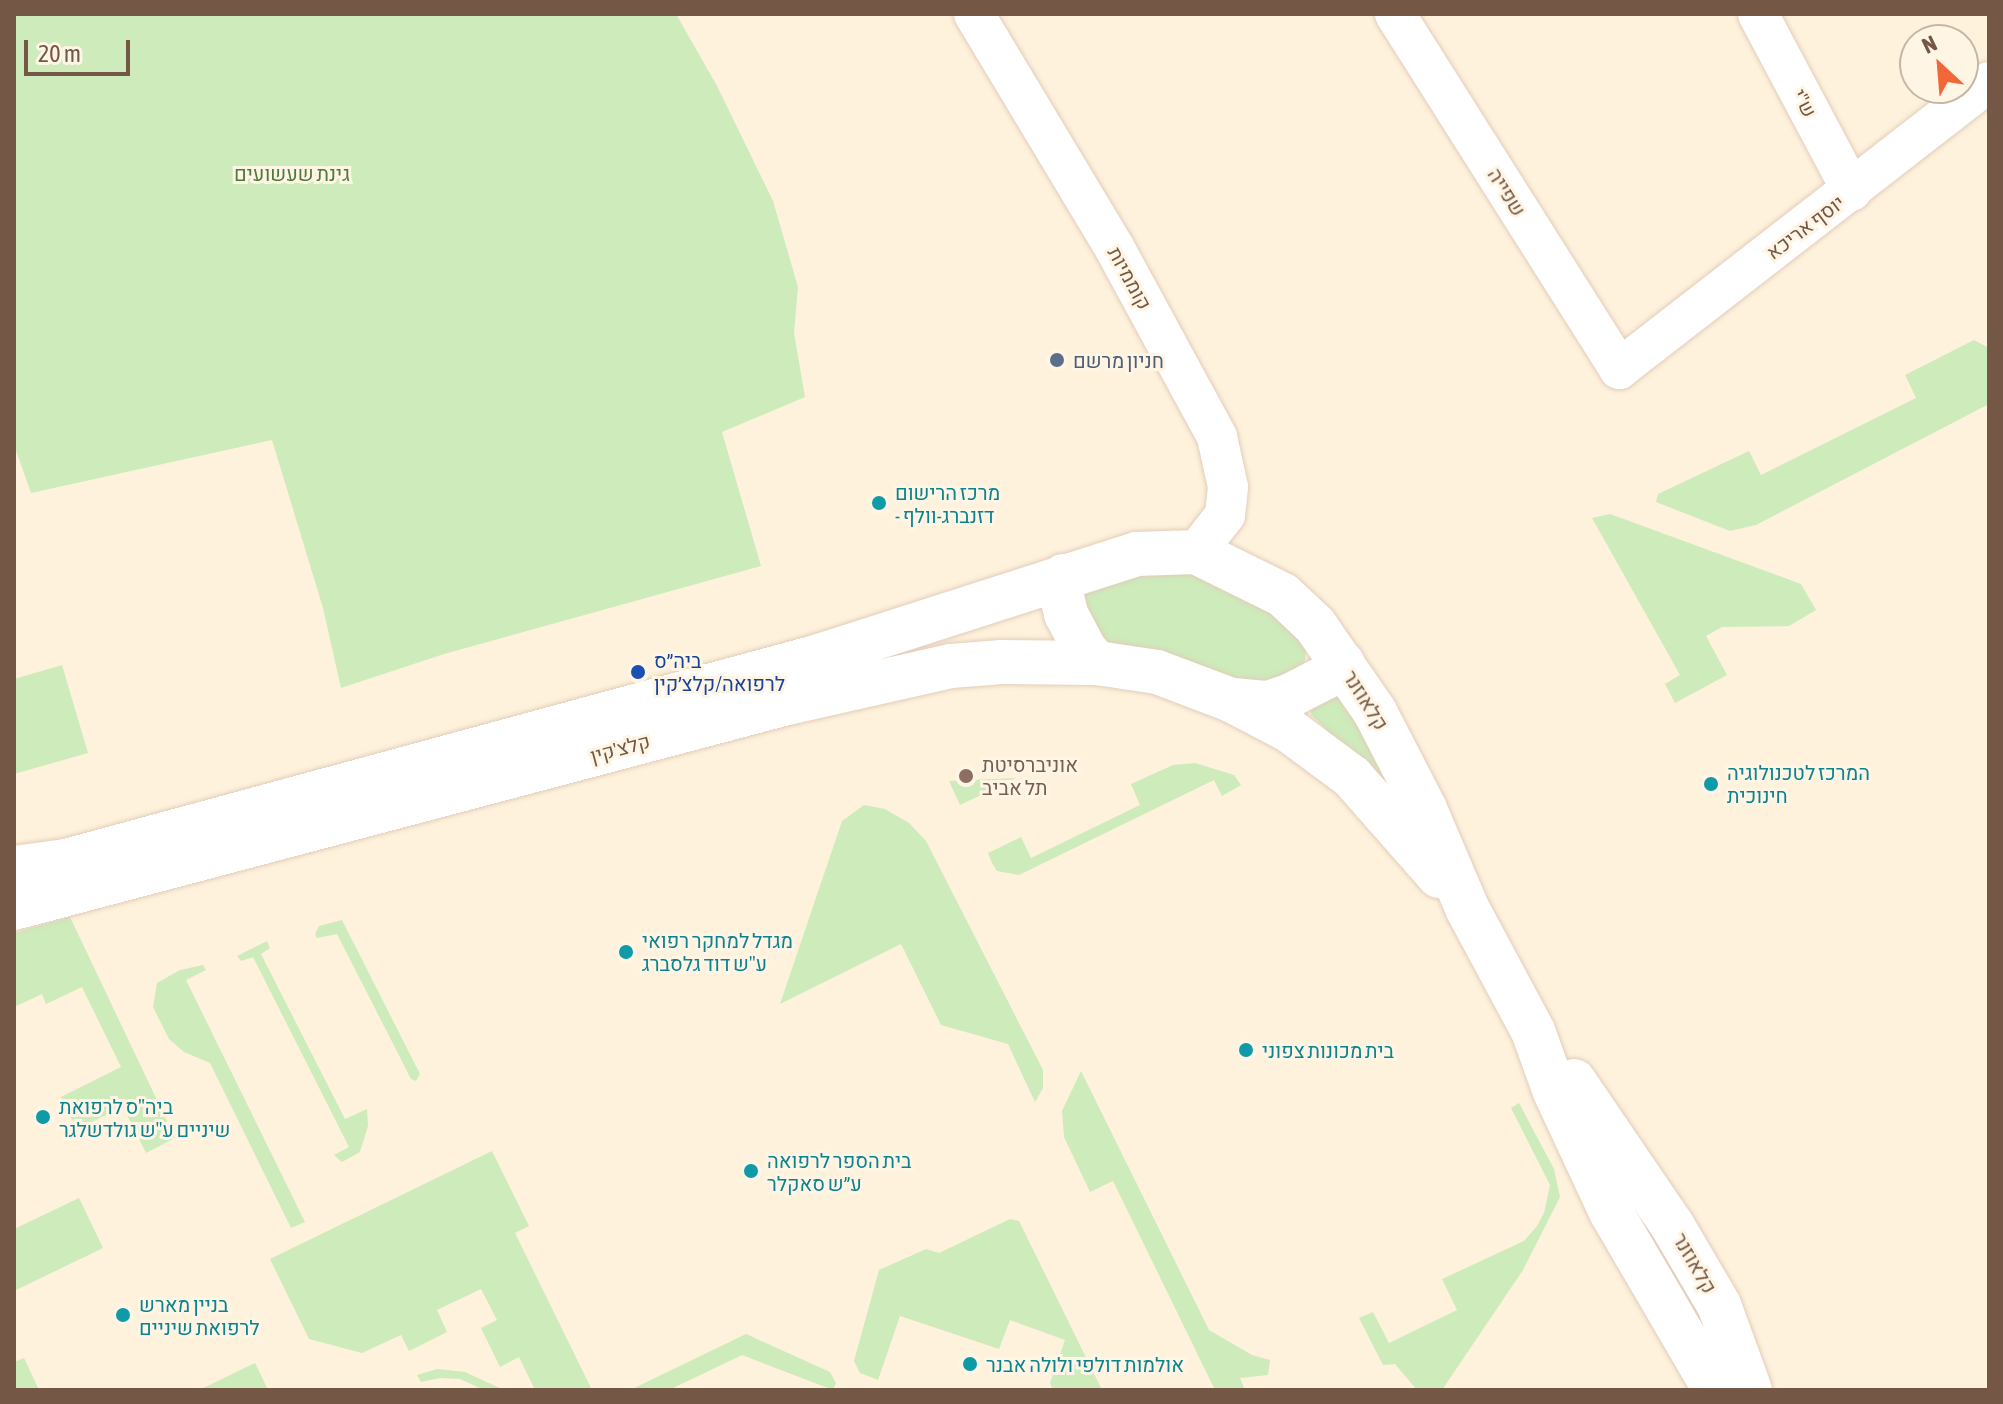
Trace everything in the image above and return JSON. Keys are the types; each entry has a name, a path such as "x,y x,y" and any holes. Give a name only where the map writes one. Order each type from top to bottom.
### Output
{"street":[{"name":"קוממיות","path":"974,14 1114,247 1217,437 1228,487 1225,515 1196,552"},
{"name":"שפייה","path":"1395,14 1619,369"},
{"name":"ש\"י","path":"1758,14 1852,191"},
{"name":"יוסף אריכא","path":"1619,369 1989,82"},
{"name":"קלצ'קין","path":"14,868 82,857 816,657 907,631 1063,576 1136,554 1196,552"},
{"name":"קלאוזנר","path":"1196,552 1283,595 1315,625 1343,663 1404,763 1467,908 1533,1031 1555,1092 1611,1212 1715,1390"},
{"path":"1063,576 1060,588 1066,614 1085,650 1097,663"},
{"name":"קלצ'קין","path":"14,908 904,675 951,666 1002,662 1097,663 1157,672 1231,700"},
{"path":"1231,700 1268,703 1334,673 1343,663"},
{"name":"קלאוזנר","path":"1231,700 1290,731 1352,777 1467,908"},
{"name":"קלאוזנר","path":"1533,1031 1572,1079 1672,1225 1719,1305 1750,1390"}],"green space":[{"name":"גינת שעשועים","path":"14,14 676,14 717,86 773,201 798,287 794,333 805,397 722,432 761,566 444,654 341,688 323,608 272,440 31,493 14,445"},
{"path":"1974,340 1989,348 1989,404 1756,525 1730,531 1656,502 1658,494 1749,451 1761,475 1916,398 1905,375"},
{"path":"1610,514 1801,584 1816,610 1789,626 1722,627 1706,636 1727,675 1675,703 1665,684 1680,675 1592,518"},
{"path":"1177,558 1283,606 1306,648 1304,671 1295,679 1246,686 1095,641 1075,581"},
{"path":"62,665 88,753 14,774 14,679"},
{"path":"1341,692 1398,796 1311,715 1309,705"},
{"path":"1195,763 1234,775 1241,785 1222,796 1214,780 1019,875 997,871 992,863 988,853 1021,837 1031,858 1140,805 1131,784 1173,765"},
{"path":"1016,778 960,805 949,781"},
{"path":"864,805 885,809 909,823 926,841 1043,1070 1043,1088 1035,1102 1008,1044 941,1025 901,944 780,1004 842,821"},
{"path":"70,917 175,1138 146,1153 123,1107 77,1129 61,1097 121,1067 82,987 46,1004 42,994 14,1007 14,933"},
{"path":"342,920 420,1074 416,1081 411,1079 337,934 317,938 315,934 319,926"},
{"path":"267,941 270,948 261,954 345,1119 367,1109 368,1126 360,1152 342,1162 334,1155 349,1147 253,957 241,961 237,956"},
{"path":"203,965 206,970 186,980 305,1222 291,1228 210,1063 184,1052 169,1039 153,1007 157,983 180,970"},
{"path":"1081,1071 1209,1330 1252,1355 1270,1360 1268,1375 1240,1378 1245,1390 1215,1390 1113,1181 1090,1192 1064,1137 1062,1111"},
{"path":"1519,1103 1554,1169 1560,1197 1523,1270 1442,1390 1417,1390 1395,1364 1383,1365 1359,1318 1373,1312 1389,1343 1457,1310 1442,1279 1524,1241 1537,1226 1544,1213 1550,1185 1511,1108"},
{"path":"492,1151 529,1226 515,1233 592,1390 534,1388 519,1357 500,1367 481,1328 497,1320 481,1289 437,1310 447,1332 409,1351 401,1335 362,1353 309,1339 270,1259"},
{"path":"79,1198 103,1248 14,1291 14,1229"},
{"path":"1010,1219 1019,1221 1102,1390 1053,1390 1050,1383 1065,1340 1010,1320 999,1349 900,1316 878,1380 860,1373 854,1361 879,1270 926,1249 939,1253"},
{"path":"746,1334 830,1372 836,1383 833,1390 742,1355 669,1390 630,1390"},
{"path":"24,1358 39,1390 14,1390 14,1362"},
{"path":"255,1363 268,1390 199,1390"},
{"path":"437,1369 465,1372 504,1390 484,1390 460,1379 440,1378 421,1382 417,1375"}],"place":[{"name":"חניון מרשם","path":"1057,360"},
{"name":"מרכז הרישום - דזנברג-וולף","path":"879,503"},
{"name":"ביה״ס לרפואה/קלצ׳קין","path":"638,672"},
{"name":"אוניברסיטת תל אביב","path":"966,776"},
{"name":"המרכז לטכנולוגיה חינוכית","path":"1711,784"},
{"name":"מגדל למחקר רפואי ע\"ש דוד גלסברג","path":"626,952"},
{"name":"בית מכונות צפוני","path":"1246,1050"},
{"name":"ביה\"ס לרפואת שיניים ע\"ש גולדשלגר","path":"43,1117"},
{"name":"בית הספר לרפואה ע״ש סאקלר","path":"751,1171"},
{"name":"בניין מארש לרפואת שיניים","path":"123,1315"},
{"name":"אולמות דולפי ולולה אבנר","path":"970,1364"}]}
